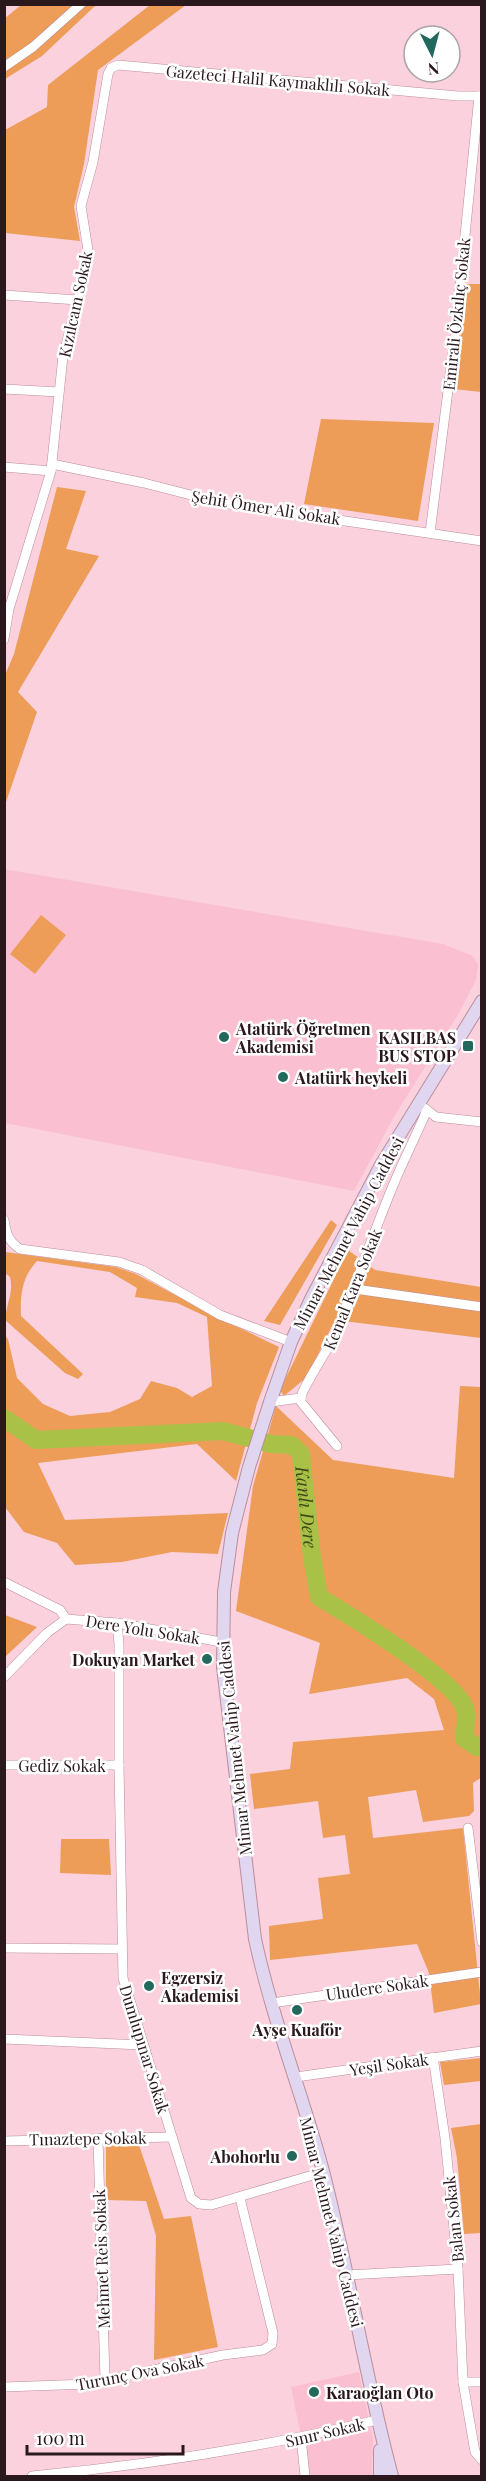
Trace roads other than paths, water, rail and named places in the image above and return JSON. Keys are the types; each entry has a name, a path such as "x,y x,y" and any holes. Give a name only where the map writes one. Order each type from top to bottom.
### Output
{"main road":[{"name":"Mimar Mehmet Vahip Caddesi","path":"392,2476 378,2425 323,2172 255,1940 229,1729 221,1641 224,1592 232,1533 249,1467 291,1342 361,1202 423,1107 482,1001"},
{"name":"Mimar Mehmet Vahip Caddesi","path":"378,2425 380,2476"}],"street":[{"path":"4,67 33,46 81,4"},
{"name":"Gazeteci Halil Kaymaklılı Sokak","path":"111,68 118,65 458,96 480,96"},
{"name":"Kızılcam Sokak","path":"4,639 7,609 51,467 63,356 88,250 88,238 81,206 93,162 108,74 111,68"},
{"name":"Emirali Özkılıç Sokak","path":"430,533 455,335 480,96"},
{"path":"4,295 78,300"},
{"path":"4,389 59,392"},
{"name":"Şehit Ömer Ali Sokak","path":"4,467 51,467 144,483 222,503 482,541"},
{"path":"423,1107 436,1117 482,1122"},
{"name":"Kemal Kara Sokak","path":"301,1398 301,1391 312,1379 327,1353 355,1289 423,1107"},
{"path":"4,1220 6,1234 11,1243 20,1249 119,1262 142,1270 220,1315 291,1342"},
{"path":"355,1289 482,1307"},
{"path":"270,1402 301,1398 301,1402 337,1446"},
{"name":"Dere Yolu Sokak","path":"4,1582 60,1610 66,1619 117,1623 221,1641"},
{"path":"4,1677 47,1633 66,1619"},
{"name":"Dumlupınar Sokak","path":"117,1623 123,1978 191,2198 199,2204 211,2205 240,2198"},
{"name":"Gediz Sokak","path":"4,1765 118,1765"},
{"path":"468,1828 482,1942"},
{"path":"4,1948 121,1949"},
{"name":"Uludere Sokak","path":"272,2003 482,1972"},
{"path":"4,2039 142,2045"},
{"name":"Yeşil Sokak","path":"296,2077 482,2051"},
{"name":"Balan Sokak","path":"433,2057 445,2138 458,2269 464,2382 475,2452 482,2460"},
{"name":"Tınaztepe Sokak","path":"4,2141 172,2137"},
{"name":"Mehmet Reis Sokak","path":"98,2138 105,2380"},
{"path":"240,2198 323,2172"},
{"name":"Turunç Ova Sokak","path":"4,2387 57,2386 105,2380 224,2355 263,2350 272,2344 273,2333 240,2198"},
{"path":"347,2276 458,2269"},
{"path":"464,2382 482,2382"},
{"name":"Sınır Sokak","path":"32,2476 89,2471 272,2444 378,2425"},
{"path":"301,2438 305,2476"}],"waterway":[{"name":"Kanlı Dere","path":"4,1418 36,1440 223,1431 271,1444 292,1445 301,1454 312,1557 319,1597 421,1664 456,1694 465,1709 464,1738 477,1747 482,1747"}],"place":[{"name":"Atatürk Öğretmen Akademisi","path":"224,1037"},
{"name":"KASILBAS BUS STOP","path":"468,1046"},
{"name":"Atatürk heykeli","path":"283,1077"},
{"name":"Dokuyan Market","path":"207,1659"},
{"name":"Egzersiz Akademisi","path":"149,1986"},
{"name":"Ayşe Kuaför","path":"297,2010"},
{"name":"Abohorlu","path":"292,2156"},
{"name":"Karaoğlan Oto","path":"314,2392"}]}
